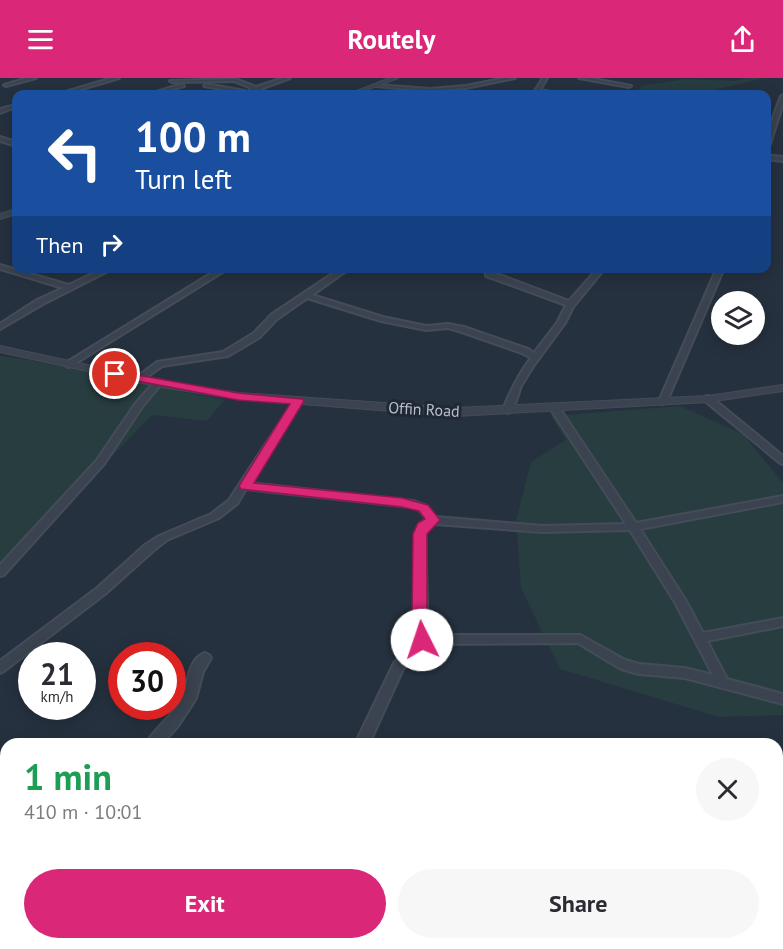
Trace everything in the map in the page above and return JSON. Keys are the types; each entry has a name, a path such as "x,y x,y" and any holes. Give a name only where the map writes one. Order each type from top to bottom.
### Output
{"street":[{"path":"6,85 34,78"},
{"path":"75,90 117,78"},
{"path":"165,90 206,78"},
{"path":"250,90 288,78"},
{"path":"387,78 394,78"},
{"path":"364,90 394,78"},
{"path":"377,86 432,90 466,87 513,78"},
{"path":"581,78 629,86"},
{"path":"172,81 240,81 256,90"},
{"path":"191,82 233,90"},
{"path":"771,132 783,96"},
{"path":"20,273 71,288"},
{"path":"0,327 101,273"},
{"path":"68,364 218,273"},
{"path":"138,379 160,364 225,354 257,335 274,317 308,296 337,273"},
{"path":"508,410 511,399 536,357 563,320 570,304 590,285 598,273"},
{"path":"663,401 719,273"},
{"path":"489,274 570,304"},
{"path":"308,296 381,319 426,328 448,326 525,351 536,357"},
{"name":"Offin Road","path":"0,349 158,383 238,396 456,412 708,399 783,388"},
{"path":"0,572 101,462 139,405 158,383"},
{"path":"708,399 783,461"},
{"path":"0,668 100,591 149,548 164,538 215,516 233,502 246,486 298,401"},
{"path":"555,408 682,604 723,683"},
{"path":"246,486 413,504 423,508 433,520"},
{"path":"422,640 420,534 423,526 433,520 542,529 634,527 783,499"},
{"path":"700,638 783,622"},
{"path":"365,738 398,666 422,640 580,639 621,664 639,669 685,673 783,699"},
{"path":"159,738 189,699 197,666 205,658"}],"green space":[{"path":"746,78 764,78 715,90 638,90 641,86 685,79 736,81"},
{"path":"0,356 224,400 207,421 152,415 0,569"},
{"path":"680,406 743,434 783,483 783,715 719,717 560,669 521,588 516,521 531,462 566,440 551,416"}],"route":[{"path":"115,374 238,396 298,401 246,486 283,492 413,504 429,513 433,520 423,526 420,534 422,640"}]}
